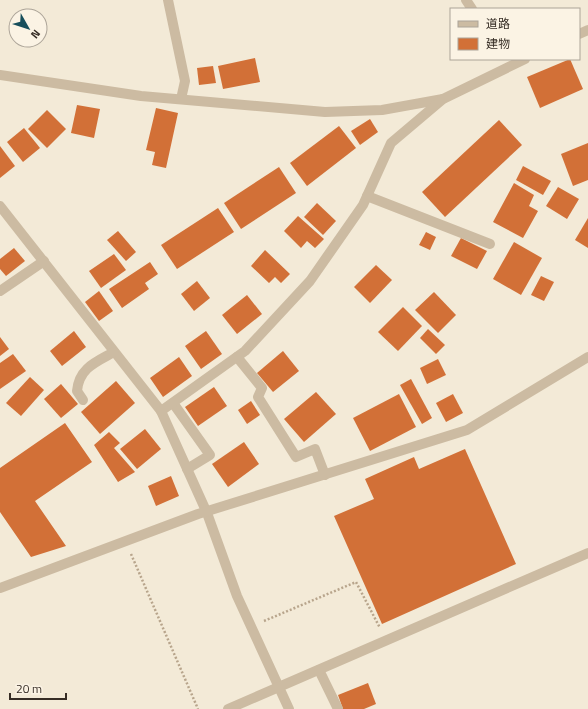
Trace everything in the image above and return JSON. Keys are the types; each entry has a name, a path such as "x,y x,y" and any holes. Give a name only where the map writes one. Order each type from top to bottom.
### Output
{"street":[{"path":"168,0 185,81 181,99"},
{"path":"161,411 245,351 310,281 363,205 391,143 443,99 509,62 520,60"},
{"path":"0,75 141,96 325,112 382,110 443,99"},
{"path":"367,196 490,244"},
{"path":"0,206 161,411 207,513 237,596 289,709"},
{"path":"0,291 44,261"},
{"path":"83,400 77,391 78,379 90,365 114,352"},
{"path":"236,357 262,388 258,396 296,457 315,449 325,475"},
{"path":"0,588 198,514 207,513 468,430 588,357"},
{"path":"173,403 210,455 187,469"},
{"path":"228,709 588,554"},
{"path":"319,670 338,709"}],"path":[{"path":"126,542 198,709"},
{"path":"251,627 356,582 387,640"}],"building":[{"path":"255,58 260,82 223,89 218,66"},
{"path":"570,60 583,89 540,108 527,77"},
{"path":"213,66 216,83 199,85 197,68"},
{"path":"77,105 100,109 94,138 71,133"},
{"path":"156,108 178,113 166,168 152,165 155,152 146,150"},
{"path":"47,110 66,129 47,148 28,129"},
{"path":"370,119 378,132 360,145 351,131"},
{"path":"499,120 522,145 445,217 422,192"},
{"path":"339,126 356,148 307,186 290,163"},
{"path":"24,128 40,148 23,162 7,142"},
{"path":"588,143 588,180 573,186 561,154"},
{"path":"0,146 15,166 0,178"},
{"path":"523,166 551,181 543,195 516,180"},
{"path":"279,167 296,193 241,229 224,203"},
{"path":"514,183 534,195 529,206 538,211 523,238 493,222"},
{"path":"558,187 579,199 567,219 546,206"},
{"path":"317,203 336,221 323,235 304,217"},
{"path":"218,208 234,232 177,269 161,245"},
{"path":"298,216 324,239 315,248 307,241 301,248 284,231"},
{"path":"588,218 588,248 575,240"},
{"path":"118,231 136,252 126,261 107,240"},
{"path":"426,232 436,237 430,250 419,245"},
{"path":"461,238 487,251 477,269 451,256"},
{"path":"514,242 542,258 521,295 493,279"},
{"path":"14,248 25,261 6,276 0,269 0,259"},
{"path":"265,250 290,274 281,283 275,277 269,283 251,266"},
{"path":"114,254 126,270 101,288 89,271"},
{"path":"150,262 158,274 145,283 149,289 122,308 109,289"},
{"path":"376,265 392,280 370,303 354,287"},
{"path":"541,276 554,282 544,301 531,295"},
{"path":"197,281 210,298 194,311 181,294"},
{"path":"99,291 113,311 99,321 85,302"},
{"path":"434,292 456,315 438,333 415,310"},
{"path":"247,295 262,314 237,334 222,315"},
{"path":"403,307 422,326 398,351 378,332"},
{"path":"428,329 445,345 436,354 420,338"},
{"path":"74,331 86,347 62,366 50,351"},
{"path":"206,331 222,354 201,369 185,346"},
{"path":"0,337 9,349 0,356"},
{"path":"283,351 299,371 273,392 257,373"},
{"path":"13,354 26,371 0,389 0,363"},
{"path":"179,357 192,376 163,397 150,378"},
{"path":"438,359 446,375 427,384 420,368"},
{"path":"30,377 44,390 21,416 6,403"},
{"path":"411,379 432,418 422,424 400,385"},
{"path":"116,381 135,403 100,434 81,412"},
{"path":"61,384 78,404 61,418 44,399"},
{"path":"214,387 227,406 198,426 185,407"},
{"path":"316,392 336,414 304,442 284,419"},
{"path":"399,394 416,427 370,451 353,418"},
{"path":"453,394 463,413 446,422 436,403"},
{"path":"251,401 260,415 247,424 238,410"},
{"path":"65,423 92,462 35,501 66,546 31,557 0,512 0,468"},
{"path":"145,429 161,449 137,469 120,449"},
{"path":"109,432 120,443 114,448 135,472 118,482 94,445"},
{"path":"244,442 259,464 228,487 212,464"},
{"path":"465,449 516,564 382,624 334,516 374,499 365,479 414,457 419,469"},
{"path":"171,476 179,496 156,506 148,486"},
{"path":"368,683 376,704 364,709 343,709 338,695"}]}
